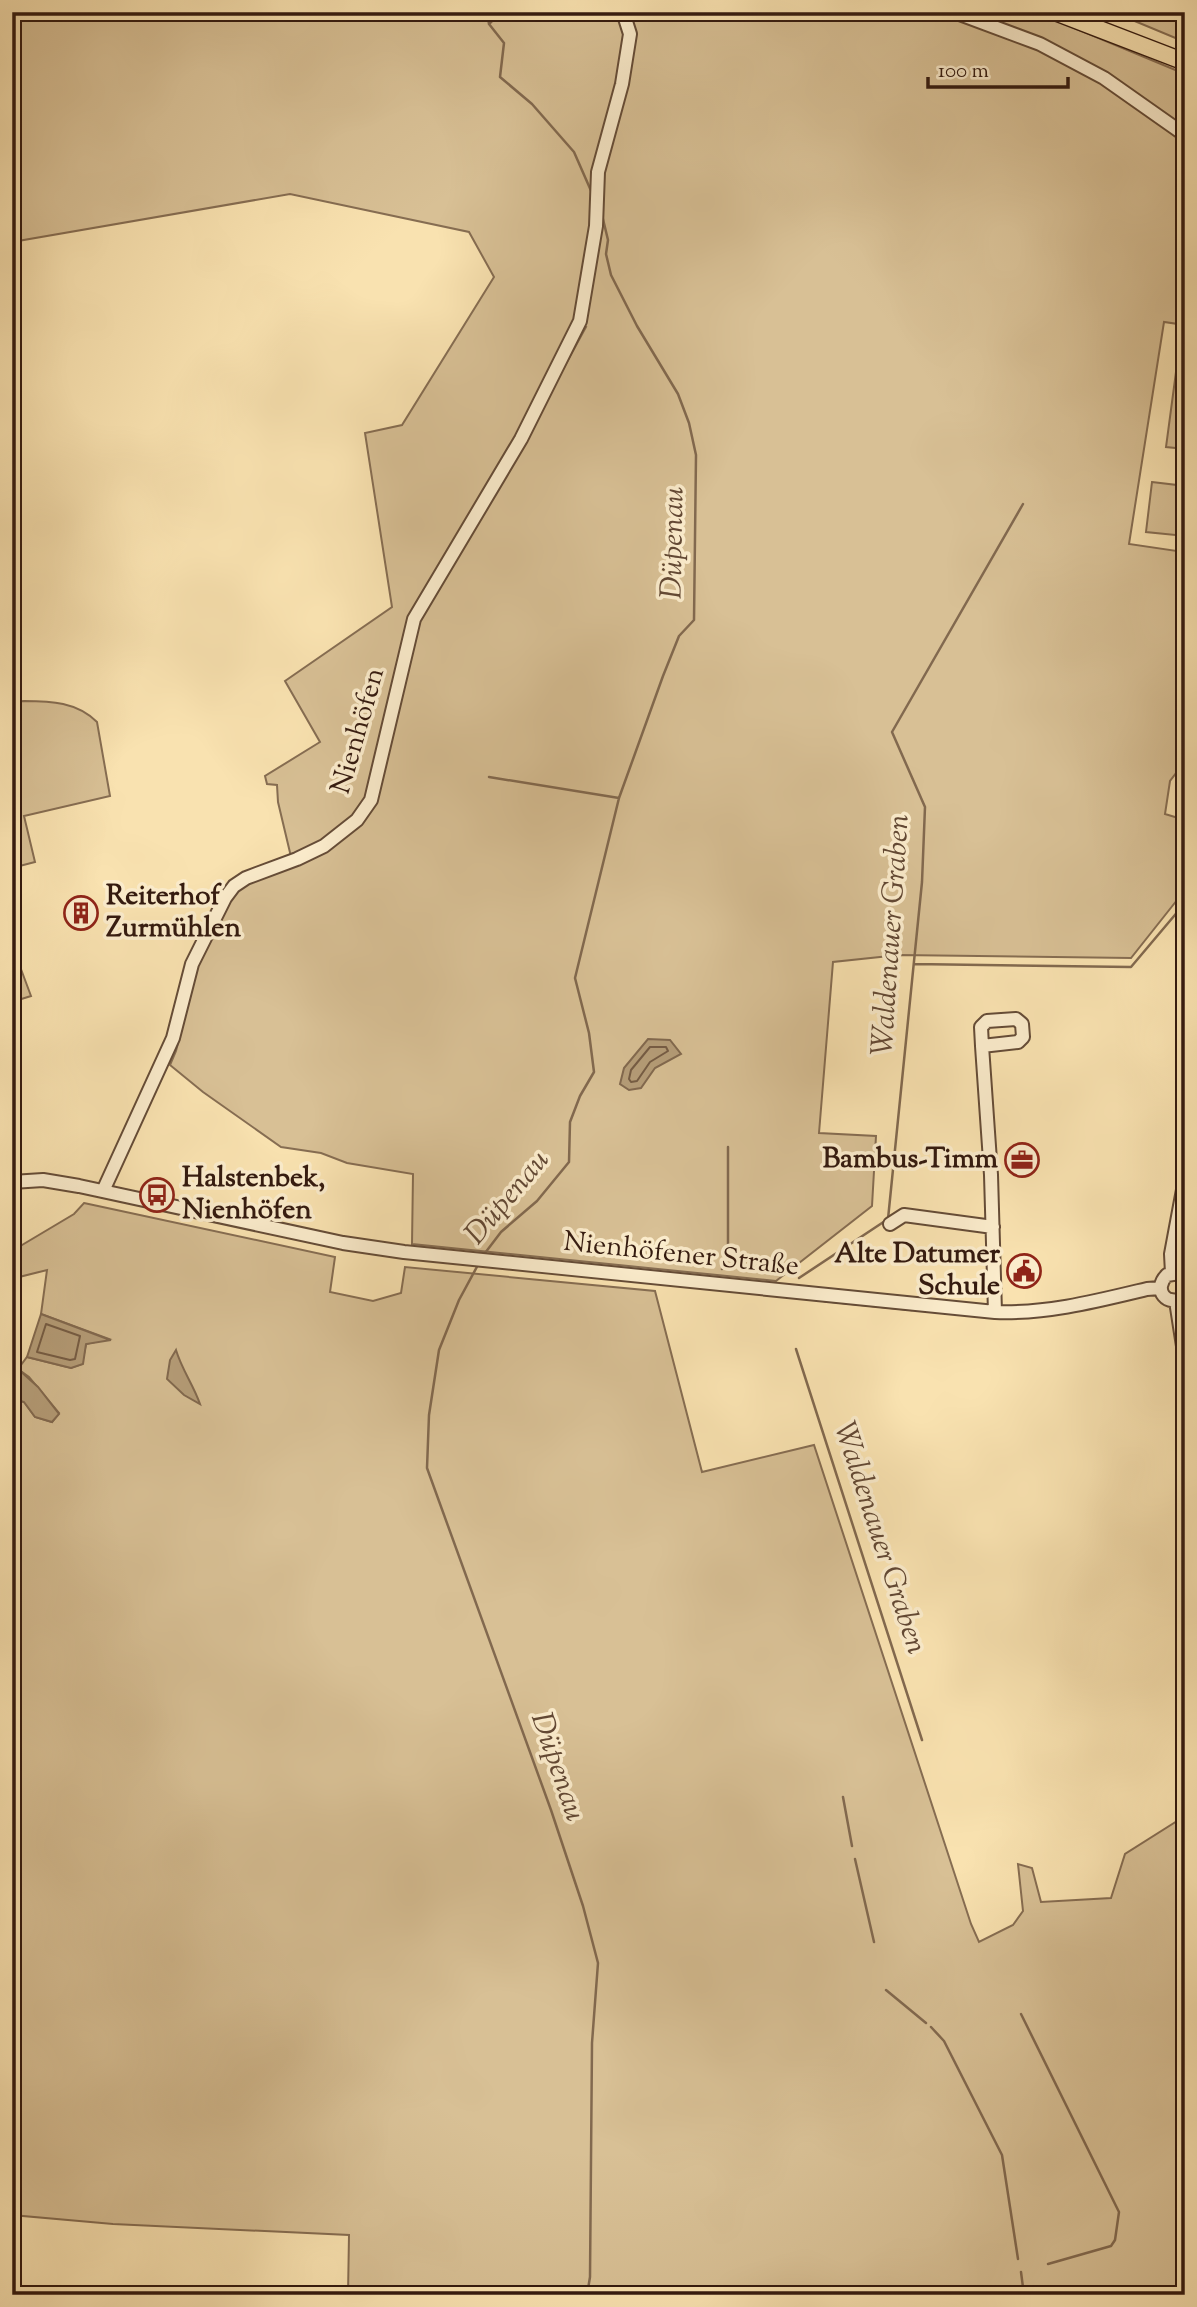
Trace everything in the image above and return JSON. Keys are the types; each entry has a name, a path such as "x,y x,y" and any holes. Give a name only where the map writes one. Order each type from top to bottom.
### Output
{"main road":[{"path":"1055,12 1185,62"}],"street":[{"name":"Nienhöfen","path":"103,1191 173,1038 192,964 225,898 234,886 246,878 324,846 357,820 371,800 414,619 521,439 580,321 596,226 598,172 622,84 630,34 623,12"},
{"path":"954,12 1040,44 1104,78 1185,135"},
{"path":"982,1045 993,1227 995,1312"},
{"path":"1172,1273 1171,1254 1185,1179"},
{"name":"Nienhöfener Straße","path":"12,1182 43,1180 103,1191 343,1243 488,1261 995,1312 1054,1309 1160,1288"},
{"path":"890,1224 904,1215 993,1227"},
{"path":"1185,1277 1172,1273 1163,1278 1160,1288 1169,1300 1180,1299 1185,1359"}],"shaded area":[{"path":"12,12 1036,12 1185,74 1185,325 1164,322 1129,544 1184,552 1185,745 1183,764 1170,781 1165,814 1185,820 1185,890 1131,958 899,955 833,962 819,1133 876,1136 872,1206 776,1281 412,1244 413,1174 347,1163 321,1153 281,1147 203,1092 170,1065 198,966 225,901 257,877 292,861 278,802 277,785 267,784 265,776 320,742 285,681 392,607 365,433 402,425 494,277 469,232 290,194 12,242","holes":["573,321 586,327 525,439 515,438"]},
{"path":"1113,12 1185,12 1185,42"},
{"path":"1180,342 1185,343 1185,449 1166,447"},
{"path":"1152,482 1185,486 1185,536 1146,532"},
{"path":"12,702 54,702 72,707 97,722 110,796 24,816 35,862 12,868"},
{"path":"12,945 31,996 12,1002"},
{"path":"84,1203 335,1257 330,1292 373,1301 401,1293 405,1267 655,1291 702,1472 814,1445 979,1942 1013,1925 1023,1911 1018,1864 1032,1868 1041,1902 1111,1898 1125,1854 1185,1816 1185,2295 348,2295 349,2235 113,2224 12,2215 12,1398 24,1402 35,1417 52,1422 59,1413 29,1377 18,1369 27,1357 71,1368 82,1364 86,1344 109,1339 41,1314 47,1270 15,1278 12,1273 12,1251 74,1214"}],"water":[{"path":"648,1039 670,1040 681,1054 655,1068 641,1088 629,1090 620,1084 624,1068"},
{"path":"41,1314 111,1340 86,1344 83,1364 71,1368 27,1357"},
{"path":"176,1350 200,1404 184,1395 167,1379 170,1360"},
{"path":"18,1369 38,1387 59,1414 52,1422 35,1417 24,1402 12,1398 12,1379"}],"waterway":[{"name":"Düpenau","path":"487,12 489,24 504,43 500,77 532,104 574,152 592,193"},
{"path":"489,24 501,12"},
{"name":"Düpenau","path":"482,1257 501,1232 537,1201 569,1162 570,1122 580,1096 594,1072 589,1033 575,978 619,798 679,636 694,620 696,455 689,423 678,394 637,326 611,275 606,254 608,240 602,215"},
{"name":"Waldenauer Graben","path":"799,1278 888,1219 922,882 925,807 892,732 1023,504"},
{"path":"489,777 619,798"},
{"path":"914,964 1131,967 1185,903"},
{"path":"722,1269 728,1246 728,1147"},
{"name":"Düpenau","path":"479,1263 459,1300 439,1350 429,1415 427,1468 551,1810 583,1906 598,1963 592,2043 590,2277 587,2295"},
{"path":"824,1301 912,1310"},
{"name":"Waldenauer Graben","path":"796,1349 922,1740"},
{"path":"843,1797 852,1846"},
{"path":"855,1859 874,1942"},
{"path":"886,1990 926,2023"},
{"path":"1021,2014 1119,2212 1115,2240 1111,2246 1048,2264"},
{"path":"931,2027 944,2041 1002,2155 1018,2259"},
{"path":"1021,2272 1024,2295"}],"place":[{"name":"Reiterhof Zurmühlen","path":"81,913"},
{"name":"Bambus-Timm","path":"1022,1160"},
{"name":"Halstenbek, Nienhöfen","path":"157,1195"},
{"name":"Alte Datumer Schule","path":"1024,1271"}]}
